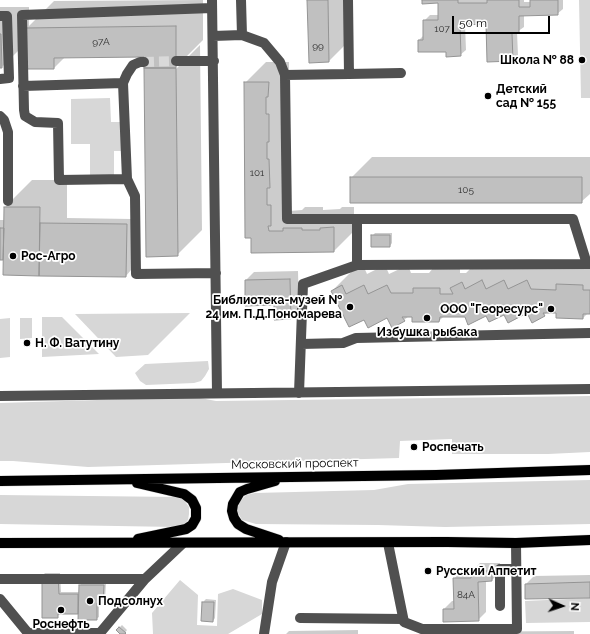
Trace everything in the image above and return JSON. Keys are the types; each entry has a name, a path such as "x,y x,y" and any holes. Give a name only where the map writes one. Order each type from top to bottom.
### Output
{"main road":[{"name":"Московский проспект","path":"0,481 436,475 590,470"},
{"path":"286,542 246,529 238,524 232,511 233,504 240,492 288,477"},
{"path":"118,543 186,529 192,525 196,518 196,508 192,500 184,494 121,479"},
{"path":"0,543 516,543 590,540"}],"street":[{"path":"241,0 242,35"},
{"path":"348,0 349,74"},
{"path":"127,179 59,180 58,123 35,122 25,116 22,15 212,4 214,61 217,393"},
{"path":"0,16 7,16 9,78 0,79"},
{"path":"213,36 242,35 264,42 280,62 286,75 287,219 573,219 589,264 357,265 303,284 299,393"},
{"path":"176,61 214,61"},
{"path":"144,62 140,62 133,66 127,74 124,83 127,179 135,196 136,274 216,273"},
{"path":"286,75 401,73"},
{"path":"23,86 124,83"},
{"path":"0,116 4,120 8,132 8,201"},
{"path":"357,219 357,265"},
{"path":"301,344 343,343 356,338 590,334"},
{"path":"0,396 590,389"},
{"path":"264,634 272,582 286,542"},
{"path":"388,543 404,622 422,629 517,629 516,543"},
{"path":"0,599 28,633 100,633 145,579 182,544"},
{"path":"500,606 500,569 516,569"},
{"path":"0,579 145,579"},
{"path":"300,618 403,618"}],"shaded area":[{"path":"579,0 590,0 590,98 581,98"},
{"path":"110,98 111,122 124,122 124,151 114,151 114,176 90,176 90,144 71,144 71,99"},
{"path":"190,313 148,355 116,357 75,314"},
{"path":"42,317 62,317 99,354 42,357"},
{"path":"10,318 10,357 0,358 0,319"},
{"path":"20,318 32,318 32,338 20,339"},
{"path":"208,361 209,369 205,376 201,381 194,383 146,385 140,381 135,373 145,364"},
{"path":"590,396 590,452 548,454 452,454 452,439 400,441 399,458 88,467 0,461 0,403 195,397 216,401"},
{"path":"590,480 590,524 445,527 256,524 242,520 237,511 237,505 246,495 255,493 374,490 408,484"},
{"path":"0,495 178,497 184,500 189,507 189,514 188,520 184,525 176,527 0,524"},
{"path":"180,580 198,595 197,625 217,626 218,594 233,589 262,600 262,614 228,634 153,634 152,613"},
{"path":"590,598 590,622 526,623 525,601"}],"building":[{"path":"307,0 328,0 329,62 309,63"},
{"path":"422,0 458,0 458,3 487,3 487,0 519,0 519,7 530,7 530,0 558,0 558,15 519,16 519,33 512,33 513,61 487,62 486,24 460,25 461,56 446,57 446,52 418,52 418,40 423,40 423,20 438,20 438,3 422,4"},
{"path":"176,26 176,68 144,68 144,57 54,58 54,69 26,69 25,28"},
{"path":"1,34 2,68 0,68"},
{"path":"144,68 176,68 178,256 146,257"},
{"path":"244,82 269,82 268,97 266,97 266,114 269,114 269,142 267,142 267,159 269,159 270,188 267,188 267,205 271,205 271,226 268,226 269,231 283,231 283,228 320,230 320,228 334,227 334,252 251,253 251,238 245,238"},
{"path":"350,177 582,177 582,203 350,203"},
{"path":"4,207 40,207 39,276 3,275"},
{"path":"40,223 127,224 126,277 39,276"},
{"path":"0,228 4,228 3,260 0,260"},
{"path":"371,235 390,235 390,247 371,247"},
{"path":"290,279 291,319 274,320 274,305 245,306 245,280"},
{"path":"482,280 486,289 504,280 508,289 527,280 531,289 556,290 556,284 583,285 583,290 590,290 590,314 583,314 583,319 556,318 556,313 543,313 545,316 532,323 527,313 508,323 504,315 489,322 486,316 468,325 465,317 440,317 439,322 412,322 412,317 402,317 405,321 392,328 387,318 368,328 364,320 349,327 331,291 342,285 346,294 364,285 368,294 387,285 391,293 413,293 413,288 440,288 440,294 453,294 450,288 462,282 465,289"},
{"path":"471,571 492,571 492,581 478,582 479,621 443,622 443,609 454,609 453,578 471,578"},
{"path":"42,575 58,575 59,594 78,594 78,614 58,614 58,618 42,618"},
{"path":"590,582 590,598 525,599 525,584"},
{"path":"79,585 104,585 103,603 97,603 97,620 78,620"},
{"path":"202,602 214,602 213,622 201,621"},
{"path":"119,627 126,633 125,634 120,634 116,630"}],"tunnel":[{"path":"144,62 176,61"}],"place":[{"name":"Школа № 88","path":"582,60"},
{"name":"Детский сад № 155","path":"488,96"},
{"name":"Рос-Агро","path":"13,256"},
{"name":"Библиотека-музей № 24 им. П.Д.Пономарева","path":"350,307"},
{"name":"ООО \"Георесурс\"","path":"551,309"},
{"name":"Избушка рыбака","path":"427,318"},
{"name":"Н. Ф. Ватутину","path":"27,343"},
{"name":"Роспечать","path":"414,447"},
{"name":"Русский Аппетит","path":"428,571"},
{"name":"Подсолнух","path":"90,601"},
{"name":"Роснефть","path":"61,610"}]}
